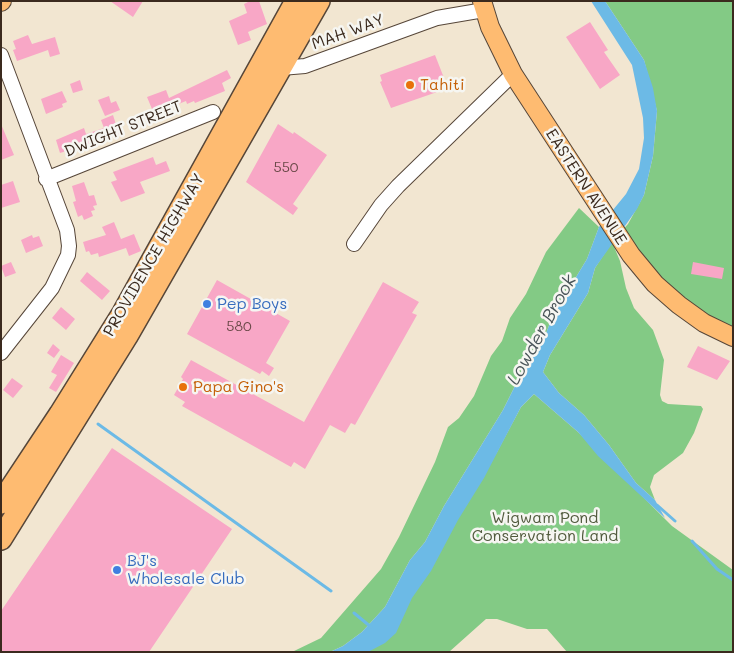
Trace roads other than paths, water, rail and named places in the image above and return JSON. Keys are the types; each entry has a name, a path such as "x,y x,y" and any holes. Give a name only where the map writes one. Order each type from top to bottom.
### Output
{"highway":[{"name":"PROVIDENCE HIGHWAY","path":"1,503 49,432 123,313 296,1"},
{"name":"PROVIDENCE HIGHWAY","path":"1,539 122,342 320,1"}],"main road":[{"name":"EASTERN AVENUE","path":"483,5 490,27 513,74 620,240 642,269 667,295 704,323 733,337"}],"street":[{"name":"MAH WAY","path":"281,68 305,66 437,18 483,5"},
{"path":"1,55 67,230 69,246 68,255 52,288 1,354"},
{"path":"354,244 381,205 398,186 513,74"},
{"name":"DWIGHT STREET","path":"46,178 213,112"}],"water":[{"path":"591,1 605,1 644,60 653,88 657,111 653,156 644,195 637,209 595,268 588,293 550,355 543,372 559,393 584,415 609,445 636,483 655,500 665,518 598,456 578,432 534,394 521,407 484,478 458,520 431,571 412,598 396,633 385,643 368,652 330,652 343,646 362,632 385,607 410,560 425,542 444,506 503,410 522,372 543,341 557,305 587,259 599,227 626,194 639,169 644,138 643,118 632,65"}],"waterway":[{"path":"98,424 331,591"},
{"path":"657,505 675,521"},
{"path":"692,541 717,569 733,580"},
{"path":"354,613 371,627"}],"place":[{"name":"Tahiti","path":"410,85"},
{"name":"Pep Boys","path":"207,304"},
{"name":"Papa Gino's","path":"183,387"},
{"name":"BJ's Wholesale Club","path":"117,570"}],"water label":[{"name":"Lowder Brook","path":"542,330"}],"park label":[{"name":"Wigwam Pond Conservation Land","path":"545,527"}]}
